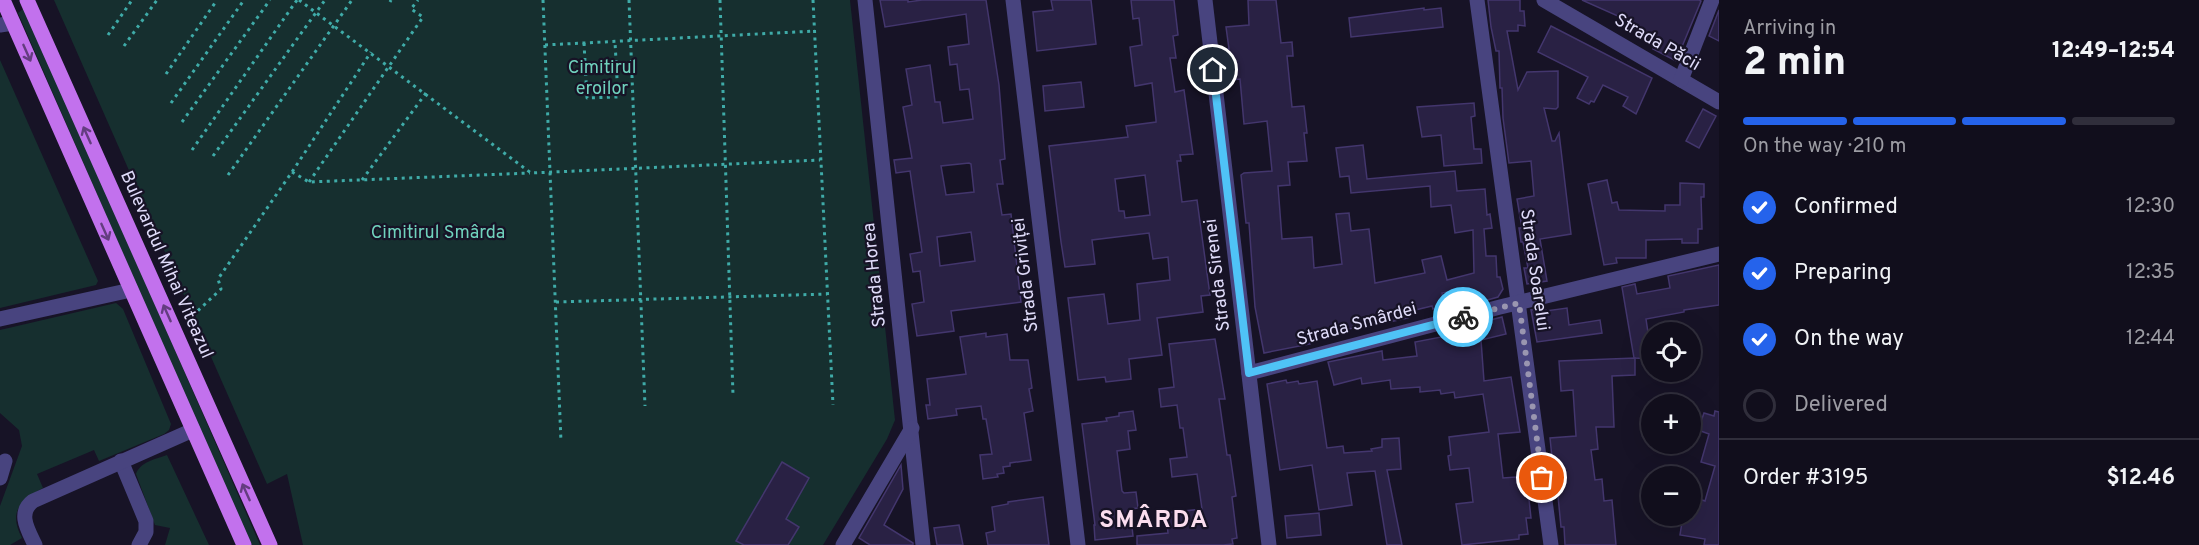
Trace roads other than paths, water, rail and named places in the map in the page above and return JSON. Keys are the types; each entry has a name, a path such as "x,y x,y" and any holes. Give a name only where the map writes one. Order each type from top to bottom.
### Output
{"main road":[{"name":"Bulevardul Mihai Viteazul","path":"27,0 270,545"},
{"path":"5,14 244,545"}],"street":[{"name":"Strada Horea","path":"865,0 923,545"},
{"name":"Strada Griviței","path":"1013,0 1078,545"},
{"name":"Strada Sirenei","path":"1205,0 1269,545"},
{"name":"Strada Soarelui","path":"1478,0 1551,545"},
{"name":"Strada Păcii","path":"1544,0 1719,102"},
{"path":"1681,80 1712,0"},
{"name":"Strada Smârdei","path":"1249,373 1719,254"},
{"path":"0,318 131,290"},
{"path":"843,545 912,428"},
{"path":"35,545 24,519 28,505 33,501 193,429"},
{"path":"0,478 5,461"},
{"path":"121,461 146,521 146,532 139,545"}],"district":[{"name":"SMÂRDA","path":"1154,521"}],"park label":[{"name":"Cimitirul eroilor","path":"602,78"},
{"name":"Cimitirul Smârda","path":"438,233"}]}
